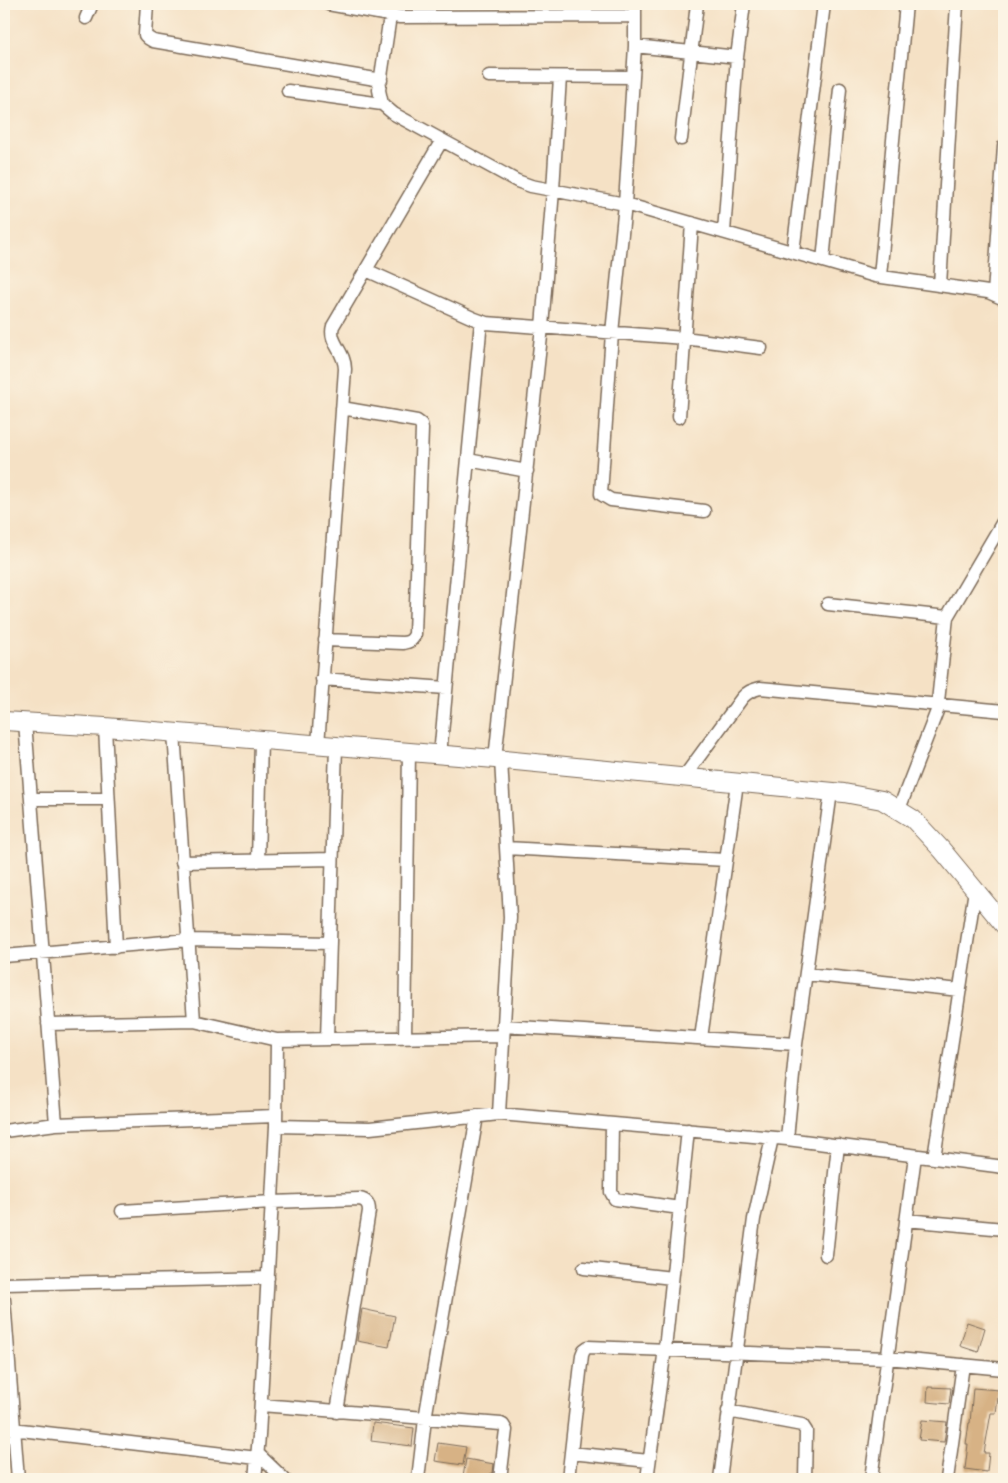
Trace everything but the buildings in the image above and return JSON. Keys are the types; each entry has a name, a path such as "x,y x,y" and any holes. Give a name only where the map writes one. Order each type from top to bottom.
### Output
{"street":[{"path":"86,18 92,4"},
{"path":"147,4 145,34 153,41 381,80"},
{"path":"328,4 390,16 511,10 635,10 635,46 625,204 612,333 601,494 611,500 704,511"},
{"path":"681,140 697,4"},
{"path":"724,232 737,57 744,4"},
{"path":"793,252 824,4"},
{"path":"880,276 906,4"},
{"path":"940,285 957,4"},
{"path":"382,104 379,90 390,16"},
{"path":"635,46 737,57"},
{"path":"489,76 633,77"},
{"path":"498,1114 510,917 498,759 542,327 560,76"},
{"path":"823,261 840,89"},
{"path":"288,91 382,104 394,114 525,184 625,204 880,276 999,296 1004,146"},
{"path":"318,745 345,362 331,332 442,140"},
{"path":"679,417 692,223"},
{"path":"366,270 481,322 684,338 762,348"},
{"path":"440,754 481,322"},
{"path":"325,640 403,643 413,639 415,634 421,424 342,408"},
{"path":"468,460 527,471"},
{"path":"898,809 938,705 947,617 1004,520"},
{"path":"828,604 947,617"},
{"path":"322,679 446,688"},
{"path":"684,778 746,693 760,688 1004,710"},
{"path":"4,721 105,727 498,759 831,792 882,800 913,819 929,835 1004,925"},
{"path":"24,722 56,1124"},
{"path":"105,727 116,947"},
{"path":"174,733 194,1021"},
{"path":"258,861 261,740"},
{"path":"327,1039 336,746"},
{"path":"404,1038 409,752"},
{"path":"701,1038 737,783"},
{"path":"787,1139 796,1044 831,792"},
{"path":"30,800 108,800"},
{"path":"506,848 726,860"},
{"path":"182,862 332,859"},
{"path":"934,1158 975,890"},
{"path":"4,956 188,940 330,942"},
{"path":"806,974 960,990"},
{"path":"48,1024 194,1021 277,1040 404,1038 502,1031 701,1038 796,1044"},
{"path":"255,1479 272,1202 277,1040"},
{"path":"4,1131 56,1124 276,1121 370,1128 498,1114 787,1139 1004,1167"},
{"path":"418,1479 425,1419 477,1116"},
{"path":"612,1124 612,1192 615,1199 680,1208"},
{"path":"648,1470 665,1349 688,1130"},
{"path":"720,1479 754,1219 772,1138"},
{"path":"826,1255 838,1146"},
{"path":"871,1479 915,1156"},
{"path":"122,1211 272,1202 364,1200 369,1207 337,1412"},
{"path":"906,1220 1004,1229"},
{"path":"584,1268 672,1278"},
{"path":"4,1284 268,1278"},
{"path":"4,1300 9,1429 18,1479"},
{"path":"568,1479 582,1355 588,1347 888,1358 1004,1368"},
{"path":"947,1479 963,1365"},
{"path":"261,1405 504,1425 506,1430 500,1479"},
{"path":"728,1411 798,1423 805,1428 805,1479"},
{"path":"9,1429 257,1456 284,1479"},
{"path":"571,1453 648,1470 659,1479"}]}
